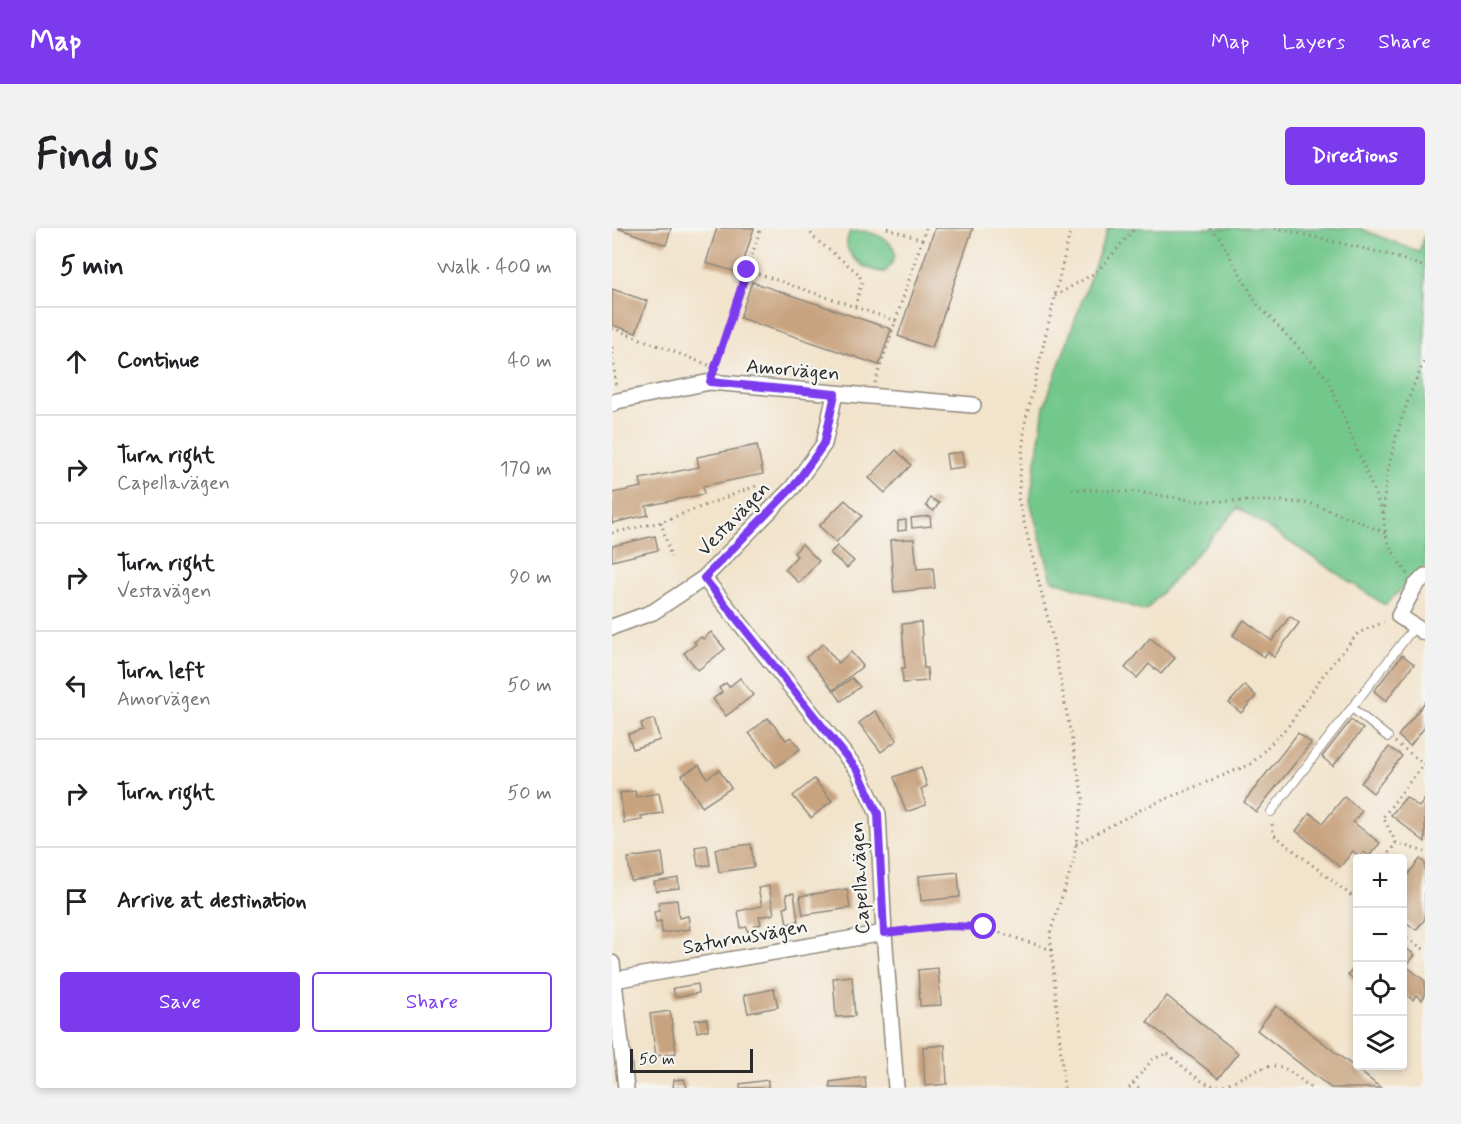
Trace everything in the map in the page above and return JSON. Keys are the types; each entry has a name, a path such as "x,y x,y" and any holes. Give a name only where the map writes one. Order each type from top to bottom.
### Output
{"street":[{"name":"Amorvägen","path":"615,403 710,382 973,405"},
{"name":"Vestavägen","path":"612,627 653,612 704,578 793,487 824,444 835,394"},
{"name":"Capellavägen","path":"704,578 858,771 878,814 884,933 896,1088"},
{"path":"1420,581 1399,616 1420,630"},
{"name":"Saturnusvägen","path":"614,980 884,933"},
{"path":"612,963 626,1088"}],"lane":[{"path":"1271,812 1352,708 1420,630"},
{"path":"1352,708 1389,737"}],"path":[{"path":"710,382 761,228"},
{"path":"808,228 813,237 858,273 862,281 855,306"},
{"path":"887,228 922,240"},
{"path":"871,397 926,228"},
{"path":"1064,1088 1050,933 1073,863 1083,798 1051,631 1018,498 1025,423 1071,228"},
{"path":"1055,296 1098,269 1135,228"},
{"path":"1210,228 1218,237 1257,304 1328,379 1384,516"},
{"path":"1275,228 1383,253 1425,267"},
{"path":"747,270 896,321"},
{"path":"612,328 715,367"},
{"path":"612,347 615,403"},
{"path":"1420,581 1392,553 1385,533 1383,506 1392,453 1425,360"},
{"path":"612,533 661,522 756,486"},
{"path":"1072,489 1137,492 1198,501 1280,501 1313,504 1358,520 1385,533"},
{"path":"661,522 671,557"},
{"path":"1076,844 1146,807 1251,764 1288,725 1321,678 1358,633 1399,616"},
{"path":"1389,737 1425,764 1383,817 1396,843 1425,852"},
{"path":"1271,812 1273,834 1353,896"},
{"path":"1387,854 1396,843"},
{"path":"884,933 947,926 984,927 1052,950"},
{"path":"1407,938 1425,950"},
{"path":"1129,1088 1152,1060 1167,1053 1205,1083 1215,1086 1225,1085 1266,1065 1277,1065 1289,1070 1311,1088"},
{"path":"1133,1083 1139,1088"}],"green space":[{"path":"1108,228 1359,228 1419,252 1425,234 1425,566 1385,605 1238,508 1145,611 1052,580 1030,501 1044,407"},
{"path":"864,231 892,245 895,257 885,272 862,265 850,254 847,240 850,232"}],"building":[{"path":"617,228 671,228 666,245"},
{"path":"717,228 754,228 740,273 706,263"},
{"path":"935,228 973,228 932,348 898,336"},
{"path":"752,282 891,329 879,365 740,318"},
{"path":"612,289 647,301 636,333 612,325"},
{"path":"757,445 763,474 703,486 704,494 646,506 648,515 612,523 612,493 642,487 640,479 699,467 697,457"},
{"path":"896,450 911,465 885,493 869,478"},
{"path":"962,452 964,467 948,469 946,454"},
{"path":"930,498 939,503 934,511 926,506"},
{"path":"845,500 862,516 836,542 819,526"},
{"path":"930,516 931,526 912,528 911,518"},
{"path":"906,520 906,530 898,531 898,521"},
{"path":"655,536 658,550 612,561 612,546"},
{"path":"914,539 917,569 933,568 935,588 894,592 890,540"},
{"path":"802,544 819,561 799,583 785,569 797,556 794,553"},
{"path":"837,546 854,561 847,568 830,553"},
{"path":"1290,616 1299,623 1274,657 1268,652 1264,657 1233,635 1244,620 1272,641"},
{"path":"921,622 924,668 927,668 928,681 903,683 902,668 905,668 902,624"},
{"path":"711,632 725,649 698,670 684,653 696,644 694,642 701,637 703,639"},
{"path":"1150,638 1175,658 1161,674 1149,664 1137,678 1125,668"},
{"path":"823,644 838,663 851,652 863,666 833,690 806,657"},
{"path":"1402,655 1414,664 1386,701 1374,691"},
{"path":"740,678 753,695 726,716 713,699 722,692 719,688 726,683 729,687"},
{"path":"852,678 860,687 841,701 834,691"},
{"path":"1245,685 1256,696 1241,713 1229,703"},
{"path":"1425,702 1425,727 1410,746 1398,736"},
{"path":"875,711 897,740 881,752 859,723"},
{"path":"768,718 786,740 791,737 800,749 776,767 749,733"},
{"path":"654,719 660,740 633,749 628,734 643,730 641,723"},
{"path":"1351,720 1363,729 1333,766 1322,757"},
{"path":"1298,733 1311,743 1256,812 1244,802"},
{"path":"1389,747 1402,756 1373,793 1361,783"},
{"path":"699,765 707,778 719,770 731,788 702,807 682,775"},
{"path":"921,767 927,786 921,789 926,805 906,812 894,777"},
{"path":"814,779 832,801 811,818 793,796"},
{"path":"635,791 636,797 659,793 663,813 641,816 642,820 624,823 620,793"},
{"path":"1344,797 1362,811 1353,822 1380,843 1371,854 1364,852 1356,854 1353,851 1340,867 1296,831 1310,813 1323,823"},
{"path":"1406,797 1419,807 1425,799 1425,842 1391,815"},
{"path":"751,844 754,867 719,872 715,849"},
{"path":"707,845 710,865 698,866 695,847"},
{"path":"662,853 665,876 631,881 628,858"},
{"path":"1420,859 1425,863 1425,919 1416,930 1407,923 1407,876"},
{"path":"958,872 960,897 921,901 919,876"},
{"path":"678,878 679,888 656,891 654,882"},
{"path":"769,886 774,914 759,917 761,924 755,926 755,930 748,932 747,927 741,928 738,911 762,906 758,888"},
{"path":"847,889 850,908 803,915 800,896"},
{"path":"794,893 798,921 787,924 784,907 788,906 786,894"},
{"path":"677,900 679,918 688,916 690,929 662,933 661,921 656,922 654,912 659,911 658,902"},
{"path":"1407,949 1415,955 1407,965"},
{"path":"1407,967 1425,981 1425,995 1422,1000 1416,995 1413,1000 1407,996"},
{"path":"938,968 941,1005 920,1006 918,970"},
{"path":"1353,969 1353,979 1348,975"},
{"path":"852,976 855,1016 836,1017 833,978"},
{"path":"698,984 699,993 675,997 673,988"},
{"path":"774,989 778,1007 748,1013 744,995"},
{"path":"1167,996 1238,1053 1218,1078 1147,1022"},
{"path":"1276,1006 1353,1066 1353,1070 1358,1070 1381,1088 1331,1088 1257,1030"},
{"path":"670,1011 676,1053 656,1056 650,1014"},
{"path":"707,1019 708,1030 697,1032 695,1020"},
{"path":"945,1045 947,1084 925,1086 923,1047"},
{"path":"865,1077 866,1088 830,1088 830,1082"},
{"path":"684,1079 687,1088 673,1088 674,1080"},
{"path":"768,1080 768,1088 740,1088 740,1084"}],"route":[{"path":"747,270 710,382 835,394 824,444 793,487 704,578 858,771 878,814 884,933 947,926 984,927"}]}
